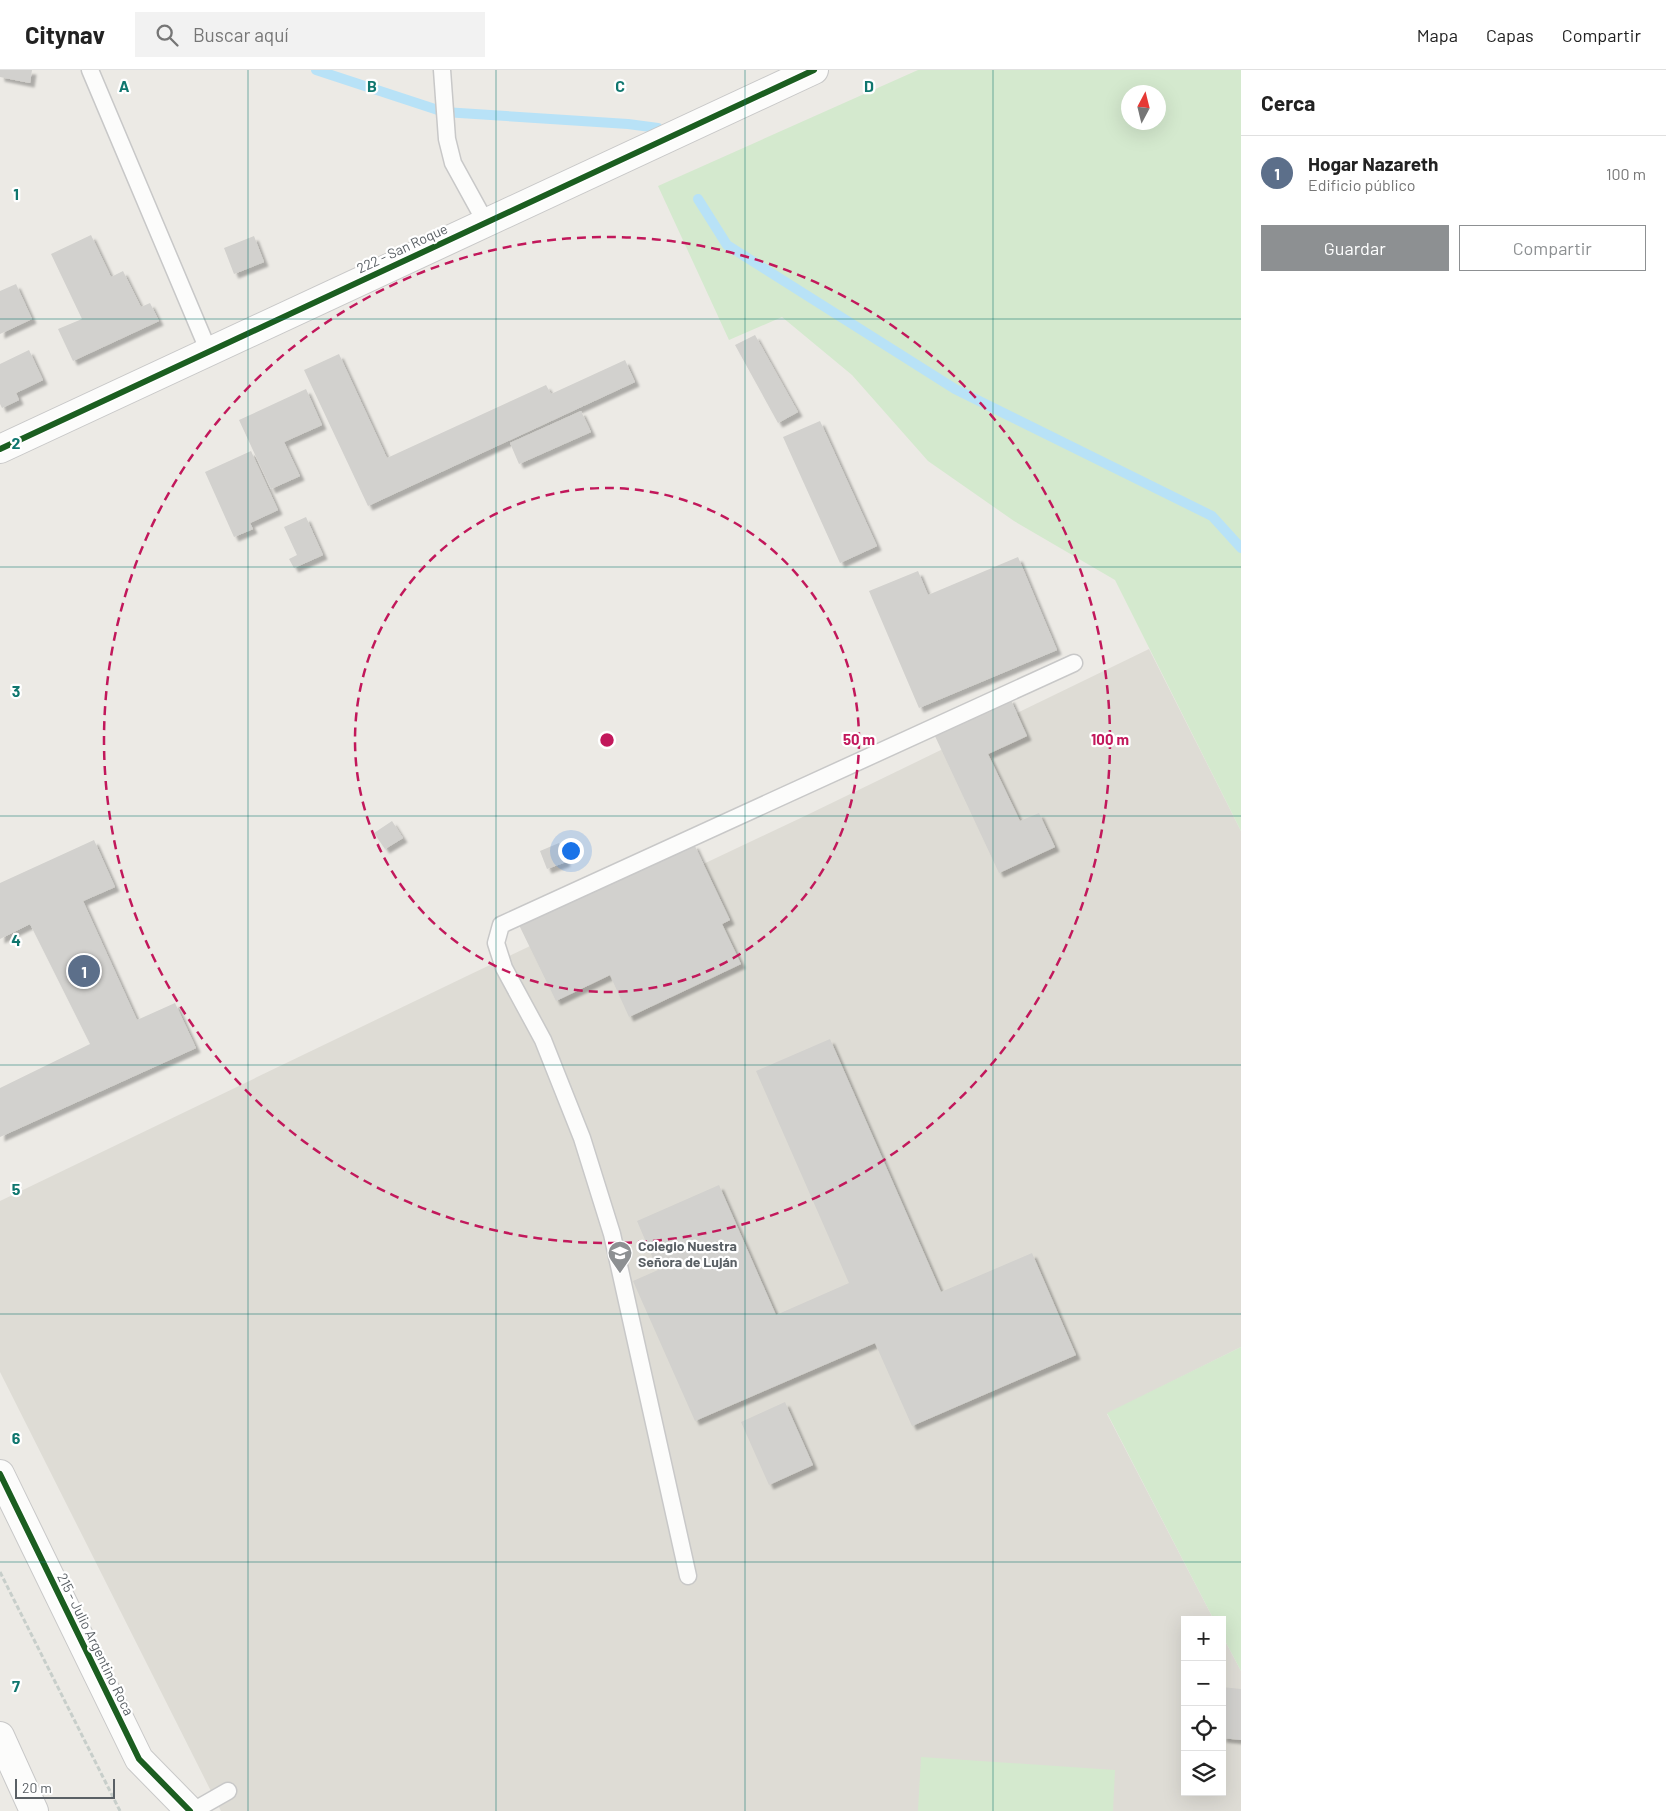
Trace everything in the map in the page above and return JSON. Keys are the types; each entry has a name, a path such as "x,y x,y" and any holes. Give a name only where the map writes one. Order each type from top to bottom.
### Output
{"street":[{"name":"222 - San Roque","path":"0,449 814,70"},
{"name":"215 - Julio Argentino Roca","path":"0,1474 139,1759 192,1811"},
{"path":"0,1736 34,1811"}],"lane":[{"path":"90,70 209,352"},
{"path":"442,70 447,139 453,164 486,223"},
{"path":"688,1576 612,1234 582,1138 543,1040 504,968 496,943 501,925 1074,663"},
{"path":"192,1811 228,1791"}],"path":[{"path":"0,1572 120,1811"}],"shaded area":[{"name":"Colegio Nuestra Señora de Luján","path":"1149,649 1241,831 1241,1347 1107,1414 1212,1616 1181,1616 1181,1796 1226,1796 1226,1643 1241,1671 1241,1811 221,1811 0,1372 0,1201 469,975 807,815"}],"green space":[{"path":"918,70 1241,70 1241,831 1115,580 1014,521 928,461 852,375 782,317 729,340 658,186"},
{"path":"1241,1347 1241,1671 1226,1643 1226,1616 1212,1616 1107,1413"},
{"path":"921,1757 1115,1770 1113,1811 918,1811"}],"building":[{"path":"0,70 32,70 30,83 0,77"},
{"path":"91,235 111,277 123,271 141,307 150,303 159,321 73,361 58,329 82,319 51,254"},
{"path":"254,236 264,262 234,274 224,248"},
{"path":"16,284 32,319 0,334 0,291"},
{"path":"755,335 798,412 778,423 735,345"},
{"path":"29,350 43,380 16,393 19,400 2,408 0,404 0,364"},
{"path":"339,354 387,458 546,385 551,394 625,360 635,382 368,506 304,370"},
{"path":"306,389 322,425 284,442 300,476 271,489 239,420"},
{"path":"581,411 591,432 519,464 510,443"},
{"path":"820,421 877,546 840,563 783,437"},
{"path":"251,451 278,510 250,523 253,529 234,537 205,472"},
{"path":"306,517 323,555 294,568 289,559 297,555 284,527"},
{"path":"1018,557 1057,650 919,708 869,591 918,571 928,595"},
{"path":"1010,698 1027,736 988,754 1020,821 1039,813 1055,847 999,873 934,734"},
{"path":"392,821 403,838 385,849 374,833"},
{"path":"94,840 115,887 83,901 137,1020 175,1003 196,1048 0,1137 0,1088 90,1044 30,924 0,939 0,883"},
{"path":"559,843 566,862 547,869 540,851"},
{"path":"694,844 730,920 722,924 741,964 629,1017 610,975 556,1001 519,925"},
{"path":"830,1039 941,1292 1032,1253 1076,1355 912,1426 875,1343 695,1421 633,1281 658,1270 637,1221 719,1185 776,1315 849,1283 756,1071"},
{"path":"785,1402 813,1465 769,1485 741,1422"},
{"path":"1226,1687 1241,1689 1241,1740 1226,1738"}],"waterway":[{"path":"316,70 444,112 628,124 658,128"},
{"path":"698,199 727,245 955,389 1212,516 1241,548"}],"cycle path":[{"path":"0,449 814,70"},
{"path":"0,1474 139,1759 190,1811"}],"place":[{"name":"Hogar Nazareth","path":"84,971"},
{"name":"Colegio Nuestra Señora de Luján","path":"620,1274"}]}
